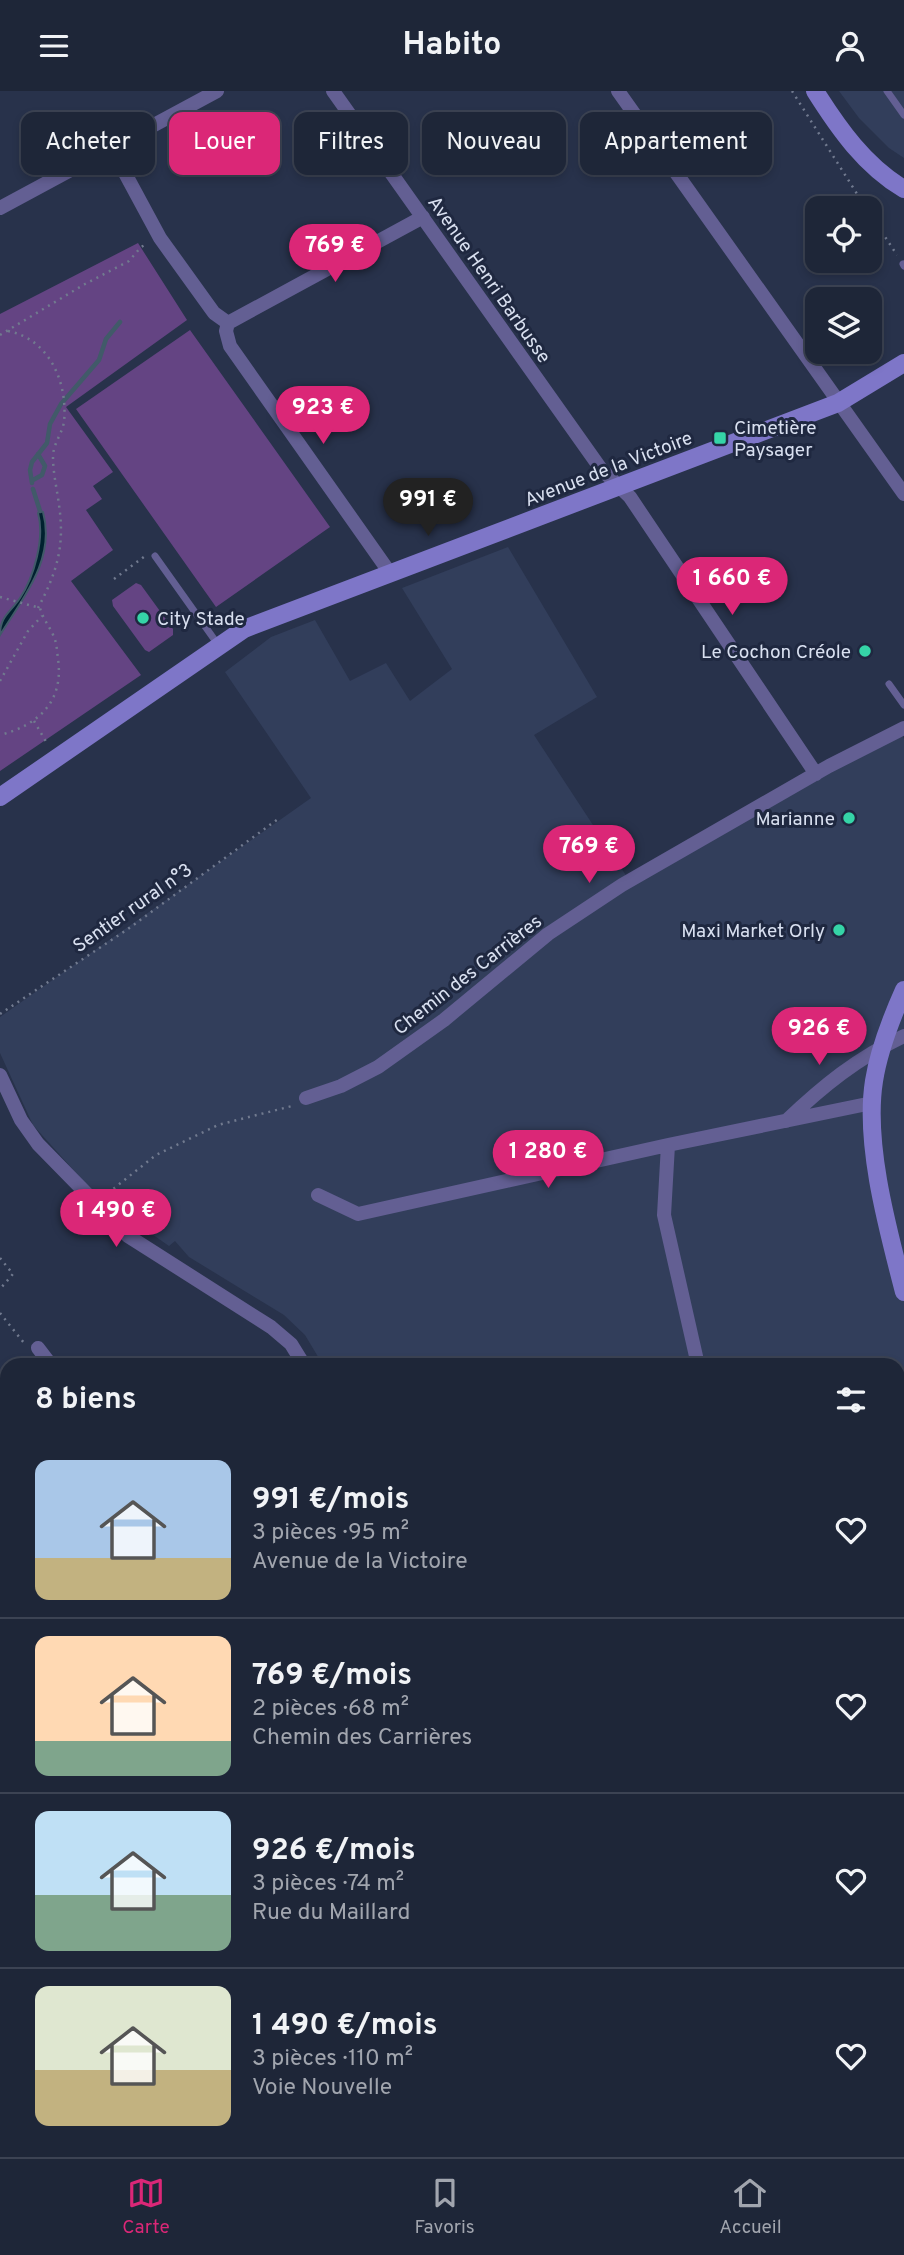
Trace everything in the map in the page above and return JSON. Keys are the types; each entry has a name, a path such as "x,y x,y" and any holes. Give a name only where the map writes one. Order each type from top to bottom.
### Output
{"street":[{"path":"155,125 217,91"},
{"name":"Avenue Henri Barbusse","path":"333,91 601,469 638,508 816,774"},
{"path":"618,91 904,494"},
{"path":"815,91 863,157 885,178 904,189"},
{"path":"0,208 63,175"},
{"path":"126,175 160,238 214,313 228,323"},
{"path":"390,573 230,346 226,331 228,323 423,217"},
{"name":"Avenue de la Victoire","path":"0,797 244,629 838,403 904,363"},
{"name":"Chemin des Carrières","path":"306,1098 341,1086 377,1067 444,1020 548,934 622,884 816,774 904,728"},
{"path":"904,990 881,1047 872,1103 876,1167 904,1292"},
{"path":"785,1122 825,1084 881,1047 904,1036"},
{"path":"0,1075 28,1132 128,1236 271,1327 290,1344 299,1358"},
{"path":"318,1195 358,1214 872,1103"},
{"path":"668,1145 664,1215 696,1358"},
{"path":"38,1348 46,1358"}],"lane":[{"path":"887,91 904,115"},
{"path":"155,556 219,646"},
{"path":"889,684 904,705"}],"path":[{"path":"792,91 858,196"},
{"path":"882,232 904,265"},
{"path":"0,335 129,261 141,247 160,238"},
{"path":"8,331 22,333 36,342 47,354 56,367 65,405 64,425 56,439 53,455 59,507 59,552 54,577 38,608"},
{"path":"114,579 151,551 155,556"},
{"path":"0,597 38,608 54,638 60,671 57,693 34,721 22,729 0,735"},
{"path":"0,681 28,631 42,616"},
{"path":"34,721 55,760"},
{"name":"Sentier rural n°3","path":"0,1014 128,929 278,819"},
{"path":"94,1203 156,1155 218,1125 286,1109 306,1098"},
{"path":"0,1258 13,1274 0,1289"},
{"path":"0,1313 26,1345 38,1348"}],"shaded area":[{"path":"839,91 904,91 904,158 889,148 859,118"},
{"path":"138,243 187,320 66,407 113,472 93,486 102,499 86,510 113,550 71,581 141,675 0,771 0,314"},
{"path":"190,330 330,527 216,607 76,409"},
{"path":"40,511 43,512 46,529 41,562 27,592 0,635 4,619 20,598 34,568 39,545"},
{"path":"508,547 597,697 534,735 629,880 899,731 904,739 904,1358 319,1358 305,1335 284,1315 189,1257 175,1241 169,1246 96,1195 33,1125 0,1053 0,1017 311,798 225,672 271,637 315,620 350,681 386,663 410,701 452,669 402,588"},
{"name":"City Stade","path":"136,583 141,585 173,629 173,635 149,652 113,606 112,600"}],"waterway":[{"path":"32,483 32,462 47,443 50,424 61,404 99,360 106,339 120,322"},
{"path":"33,480 42,475 45,466 38,454"},
{"path":"33,489 40,511"}],"place":[{"name":"Cimetière Paysager","path":"720,438"},
{"name":"City Stade","path":"143,618"},
{"name":"Le Cochon Créole","path":"865,651"},
{"name":"Marianne","path":"849,818"},
{"name":"Maxi Market Orly","path":"839,930"}]}
